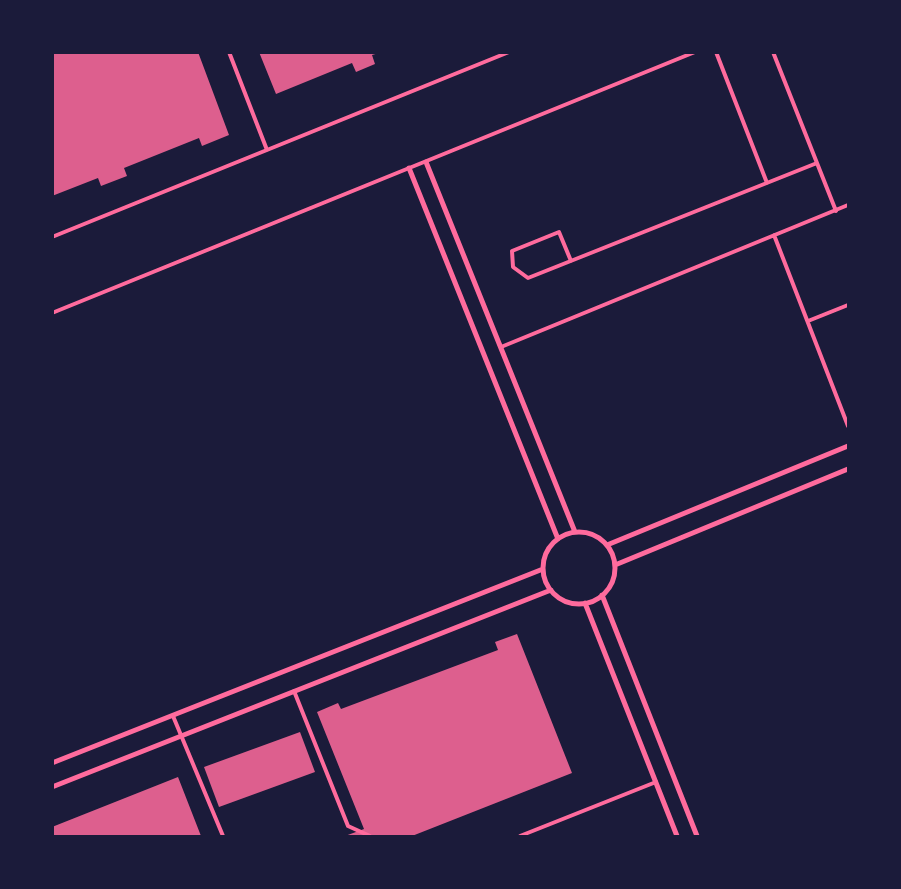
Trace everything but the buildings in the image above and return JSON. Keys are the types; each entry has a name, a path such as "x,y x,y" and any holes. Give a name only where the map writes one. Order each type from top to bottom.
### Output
{"street":[{"path":"426,162 575,532"},
{"path":"410,168 558,539"},
{"path":"607,545 848,446"},
{"path":"615,565 848,469"},
{"path":"575,532 587,533 598,537 607,545 615,565 613,579 608,589 599,598 576,604 564,601 554,594 543,574 543,562 547,551 558,539 575,532"},
{"path":"52,763 543,569"},
{"path":"52,786 551,590"},
{"path":"602,595 697,836"},
{"path":"585,603 677,836"}],"lane":[{"path":"229,52 267,150"},
{"path":"52,237 509,52"},
{"path":"52,313 695,52"},
{"path":"716,52 767,183"},
{"path":"773,52 836,211"},
{"path":"571,261 560,232 512,251 513,267 528,278 571,261 817,163"},
{"path":"501,347 848,205"},
{"path":"774,236 848,426"},
{"path":"808,321 848,305"},
{"path":"294,691 348,826 370,836"},
{"path":"173,716 223,836"},
{"path":"520,836 656,782"}]}
